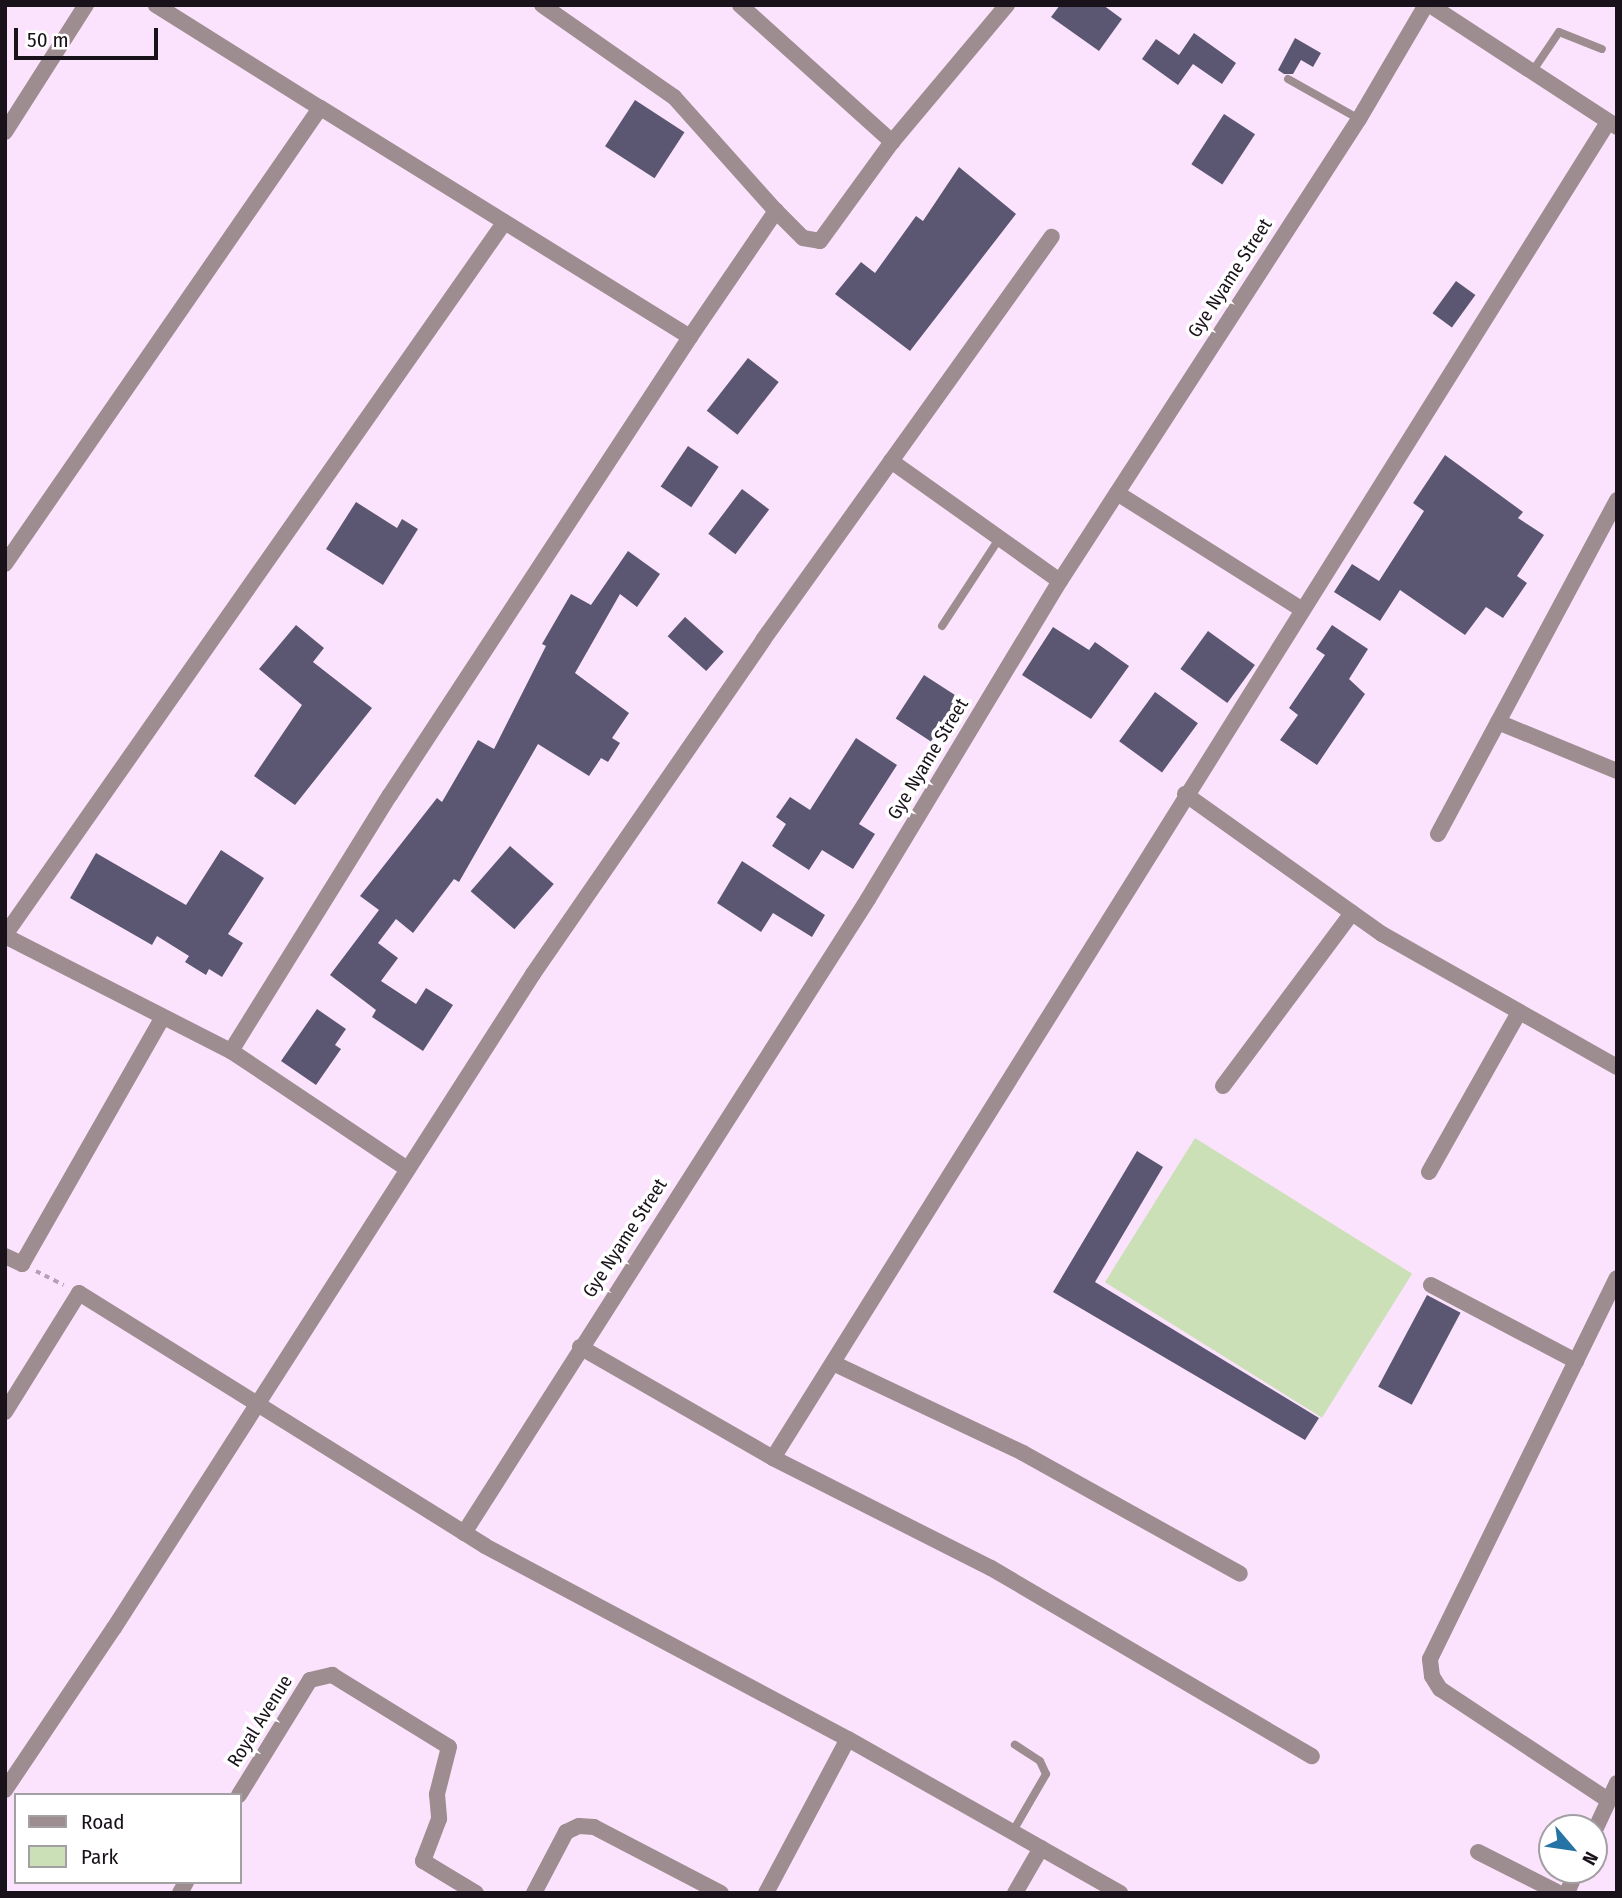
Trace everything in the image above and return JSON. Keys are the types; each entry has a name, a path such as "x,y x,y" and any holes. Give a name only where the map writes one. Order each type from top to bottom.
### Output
{"street":[{"path":"5,132 86,5"},
{"path":"156,5 690,337"},
{"path":"542,5 674,96 803,238 820,241 892,142 1007,5"},
{"path":"740,5 892,142"},
{"path":"773,1458 835,1364 1301,609 1613,125 1428,5"},
{"name":"Gye Nyame Street","path":"464,1533 860,911 1060,581 1359,119 1428,5"},
{"path":"5,564 320,108"},
{"path":"231,1051 390,795 690,337 776,211"},
{"path":"407,1169 231,1051 5,936 504,223"},
{"path":"5,1790 407,1169 639,818 1052,237"},
{"path":"891,461 1060,581"},
{"path":"1117,493 1301,609"},
{"path":"1438,834 1617,500"},
{"path":"1498,722 1617,771"},
{"path":"1185,794 1352,913 1518,1014 1617,1066"},
{"path":"1223,1086 1352,913"},
{"path":"1429,1172 1518,1014"},
{"path":"5,1256 22,1264 163,1017"},
{"path":"1608,1800 1440,1689 1432,1676 1430,1658 1617,1278"},
{"path":"1431,1285 1576,1361"},
{"path":"5,1412 79,1293 259,1401 464,1533 848,1739 1121,1893"},
{"path":"580,1347 773,1458 991,1569 1312,1756"},
{"path":"835,1364 1023,1453 1240,1574"},
{"name":"Royal Avenue","path":"240,1793 310,1680 321,1674 332,1675 449,1747 437,1794 439,1819 423,1861 476,1893"},
{"path":"766,1893 848,1739"},
{"path":"1602,1814 1617,1783"},
{"path":"534,1893 566,1832 579,1826 594,1827 721,1893"},
{"path":"1015,1893 1041,1848"},
{"path":"1478,1852 1559,1893"}],"lane":[{"path":"1532,72 1559,32 1602,49"},
{"path":"1288,79 1359,119"},
{"path":"942,626 999,539"},
{"path":"1013,1831 1046,1774 1040,1761 1015,1745"}],"path":[{"path":"22,1264 79,1293"}],"green space":[{"path":"1195,1138 1412,1274 1322,1418 1105,1282"}],"building":[{"path":"1060,5 1103,5 1122,19 1099,51 1051,17"},
{"path":"1194,33 1236,63 1222,84 1193,64 1178,85 1142,59 1156,39 1179,55"},
{"path":"1295,38 1321,53 1313,67 1301,60 1293,74 1284,74 1278,70"},
{"path":"635,100 684,132 655,178 605,146"},
{"path":"1224,114 1255,134 1222,184 1191,164"},
{"path":"959,167 1016,214 910,351 835,294 861,262 875,273 916,216 923,221"},
{"path":"1456,281 1475,295 1452,327 1432,313"},
{"path":"748,358 779,382 737,435 707,411"},
{"path":"688,446 719,467 691,507 661,487"},
{"path":"1445,455 1523,512 1518,518 1544,535 1517,576 1527,583 1503,618 1486,607 1465,635 1400,590 1380,621 1334,592 1352,564 1379,581 1424,511 1413,503"},
{"path":"742,489 769,509 735,554 708,534"},
{"path":"356,502 397,528 402,519 418,529 383,585 326,549"},
{"path":"628,551 660,574 637,607 620,594 575,673 629,713 612,738 620,743 608,762 601,758 589,776 538,744 459,882 454,879 413,933 396,919 378,943 398,958 381,981 416,1004 426,988 453,1005 423,1051 372,1017 376,1010 330,975 379,910 360,896 437,798 442,802 478,740 494,749 546,646 542,644 571,594 591,605"},
{"path":"685,617 724,652 706,671 668,636"},
{"path":"296,625 324,648 313,662 372,708 295,805 254,776 302,705 259,669"},
{"path":"1332,625 1368,649 1349,679 1365,694 1317,765 1280,740 1298,715 1289,708 1325,655 1316,649"},
{"path":"1053,627 1089,650 1095,642 1129,666 1091,719 1022,675"},
{"path":"1208,631 1255,665 1227,703 1180,669"},
{"path":"924,675 959,698 931,741 896,719"},
{"path":"1155,692 1198,723 1162,773 1119,741"},
{"path":"856,738 897,765 859,824 875,834 853,869 822,850 809,870 772,846 786,824 776,817 790,797 810,810"},
{"path":"510,846 554,884 514,929 471,891"},
{"path":"221,850 264,878 228,934 243,943 222,977 209,969 206,975 185,962 189,956 157,936 152,945 70,898 96,853 186,905"},
{"path":"742,861 825,915 812,937 773,913 761,932 717,903"},
{"path":"317,1009 346,1029 335,1045 341,1049 316,1085 281,1061"},
{"path":"1137,1151 1163,1167 1095,1282 1319,1418 1305,1440 1053,1292"},
{"path":"1427,1295 1461,1313 1412,1405 1378,1387"}]}
